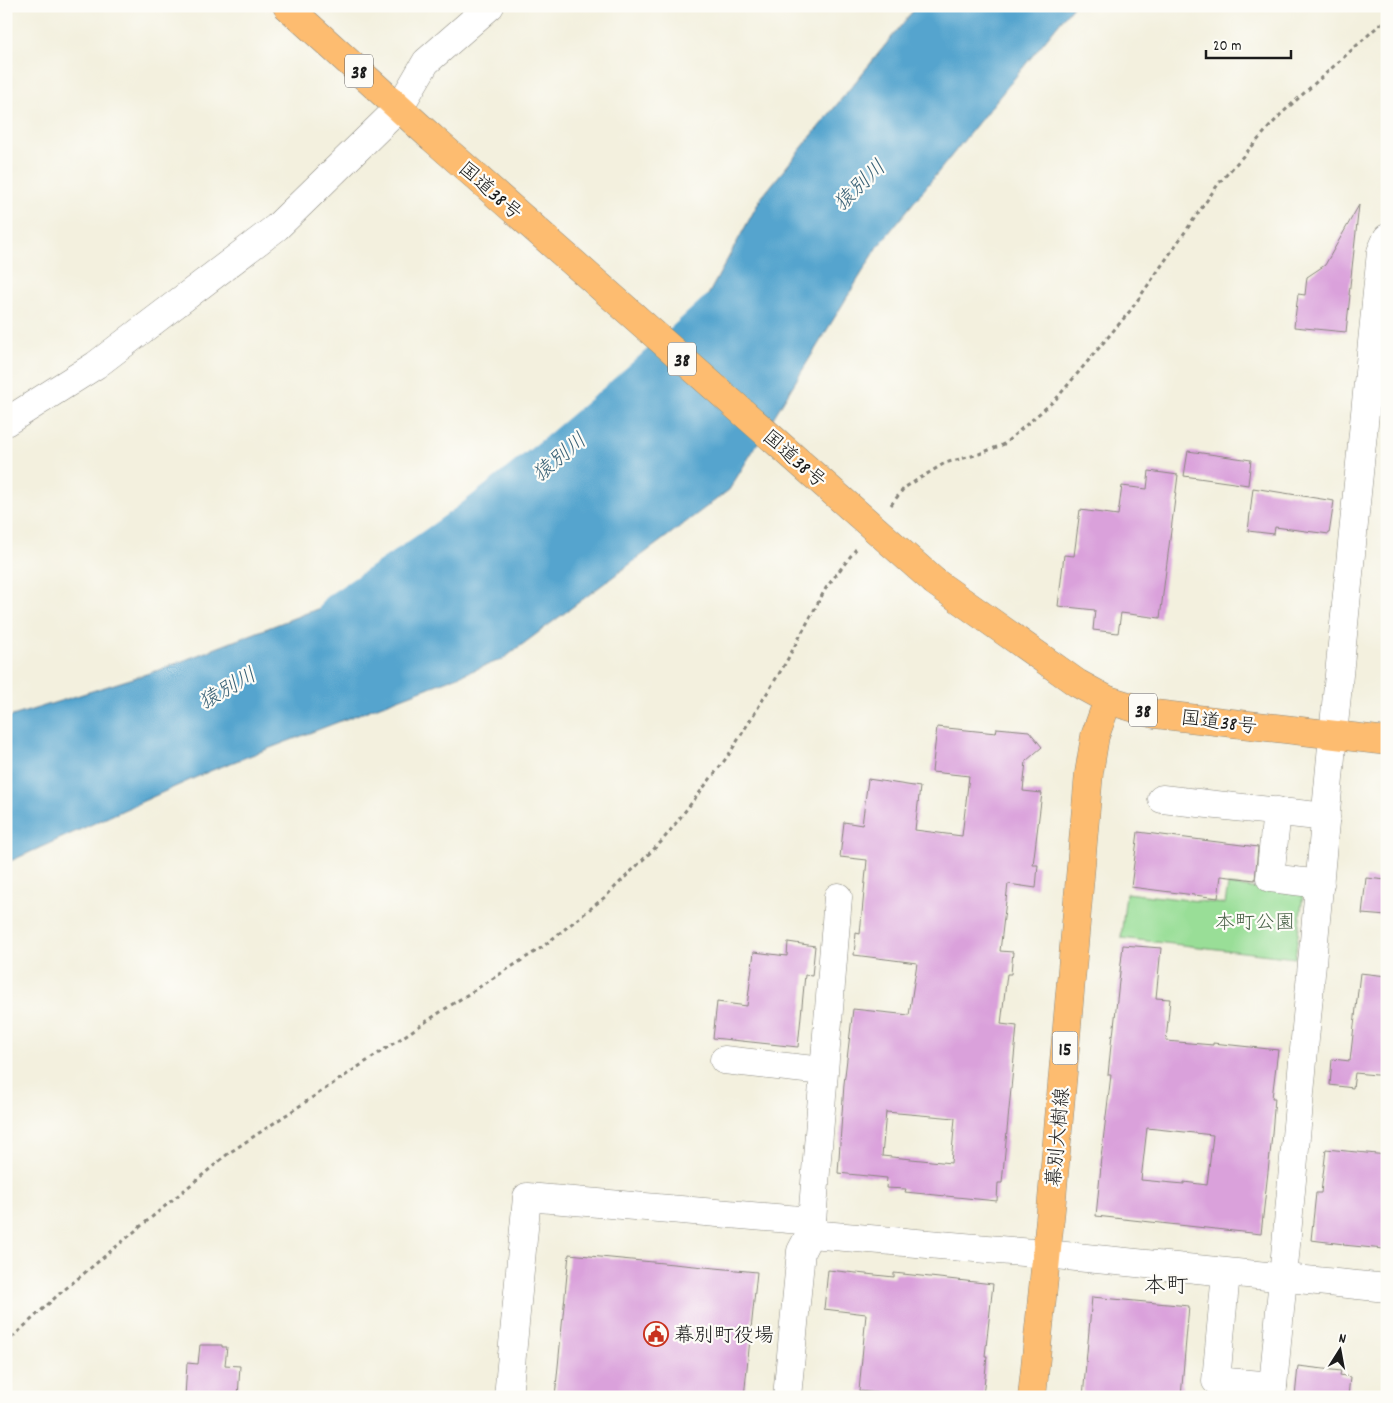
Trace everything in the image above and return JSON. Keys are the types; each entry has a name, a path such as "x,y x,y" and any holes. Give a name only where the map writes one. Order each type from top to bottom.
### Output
{"main road":[{"name":"国道38号","path":"288,6 430,136 934,582 1077,683 1108,700 1155,714 1387,741"},
{"name":"幕別大樹線","path":"1032,1397 1089,773 1095,736 1108,700"}],"street":[{"path":"6,422 96,365 277,227 399,108 426,62 490,6"},
{"path":"1226,1272 1216,1381 1272,1392 1381,252 1387,238"},
{"path":"1162,799 1326,816"},
{"path":"1277,811 1270,878 1320,884"},
{"path":"787,1397 801,1251 811,1227 838,897"},
{"path":"724,1060 824,1071"},
{"path":"508,1397 527,1197 1046,1254 1387,1288"}],"path":[{"path":"886,511 904,488 945,463 979,454 1004,444 1056,399 1130,311 1219,183 1281,114 1387,18"},
{"path":"6,1343 58,1295 229,1153 542,948 606,897 662,841 728,756 785,664 826,588 862,542"}],"green space":[{"name":"本町公園","path":"1228,885 1303,894 1295,958 1121,938 1126,893 1225,904"}],"water":[{"path":"917,6 1073,6 879,245 729,490 503,659 210,771 6,863 6,718 159,670 488,543 638,423 761,198"}],"building":[{"path":"1359,205 1346,332 1294,327 1298,294 1305,295 1307,277 1325,265"},
{"path":"1188,451 1251,460 1248,485 1184,476"},
{"path":"1149,471 1178,475 1160,618 1121,613 1118,633 1093,630 1095,610 1058,606 1064,555 1074,556 1080,510 1118,515 1122,486 1147,489"},
{"path":"1253,488 1334,501 1329,534 1275,527 1274,534 1248,531"},
{"path":"937,727 996,733 997,728 1029,731 1042,747 1026,761 1023,791 1042,793 1033,865 1038,865 1036,888 1008,884 1000,951 1013,952 1011,974 1007,974 1001,1024 1017,1026 1002,1183 998,1183 997,1201 905,1192 906,1189 886,1188 887,1178 838,1173 844,1084 853,1009 909,1015 917,963 854,955 856,933 860,934 867,860 840,857 844,822 862,825 868,779 920,787 915,830 962,836 969,776 932,772","holes":["886,1112 955,1118 951,1163 882,1156"]},
{"path":"1138,832 1258,847 1255,880 1221,876 1218,898 1131,887"},
{"path":"1366,878 1387,880 1387,916 1362,914"},
{"path":"788,942 815,946 812,976 805,975 798,1047 713,1038 717,1002 747,1006 754,952 787,956"},
{"path":"1123,945 1161,948 1156,998 1170,999 1166,1041 1213,1045 1213,1043 1278,1050 1272,1098 1275,1098 1271,1145 1261,1234 1096,1216 1111,1075 1108,1075","holes":["1147,1128 1213,1135 1207,1185 1141,1180"]},
{"path":"1360,973 1387,976 1387,1076 1355,1073 1353,1088 1330,1085 1332,1059 1350,1061"},
{"path":"1326,1149 1387,1155 1387,1223 1384,1249 1311,1240 1316,1193 1321,1193"},
{"name":"幕別町役場","path":"569,1254 757,1272 744,1397 555,1397"},
{"path":"828,1270 894,1277 894,1273 993,1284 985,1356 987,1356 983,1397 918,1397 859,1391 866,1314 824,1309"},
{"path":"1092,1297 1189,1306 1181,1397 1083,1397"},
{"path":"200,1345 222,1345 222,1347 227,1347 225,1365 240,1366 238,1397 185,1397 187,1363 198,1364"},
{"path":"1298,1366 1341,1371 1340,1375 1350,1377 1348,1397 1295,1397"}],"waterway":[{"name":"猿別川","path":"343,616 442,549 506,501 599,425 719,318"}],"place":[{"name":"幕別町役場","path":"656,1334"}],"district":[{"name":"本町","path":"1166,1284"}]}
